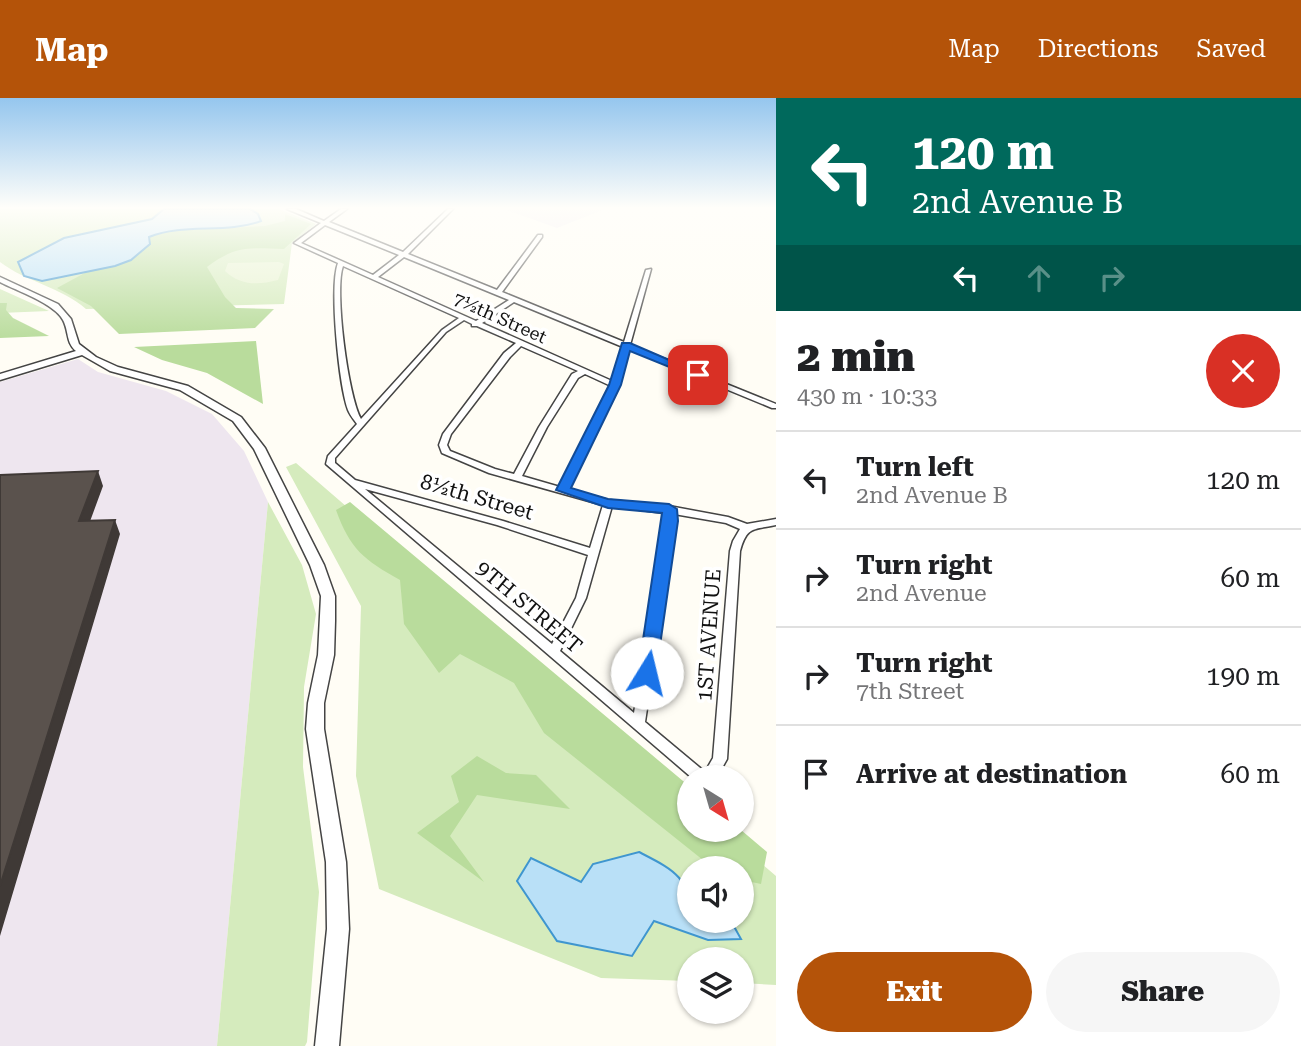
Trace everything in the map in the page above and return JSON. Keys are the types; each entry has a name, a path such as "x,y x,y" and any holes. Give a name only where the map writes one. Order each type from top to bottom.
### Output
{"street":[{"name":"7½th Street","path":"320,253 615,385"},
{"path":"400,253 776,407"},
{"path":"498,293 527,253"},
{"path":"375,276 404,255"},
{"path":"341,263 336,270 337,288 348,387 352,410 360,424 443,331 462,319"},
{"path":"563,490 615,385 649,270"},
{"path":"0,279 55,306 67,319 79,349 114,369 184,388 237,419 258,448 325,585 328,596 326,655 316,703 315,729 335,862 338,929 327,1046"},
{"path":"474,324 513,300"},
{"path":"519,344 461,415 443,445 446,453 460,461 608,503 669,509 728,520 746,527 776,522"},
{"path":"0,368 79,349"},
{"path":"0,377 79,349"},
{"path":"517,478 543,427 575,376 583,372"},
{"name":"9TH STREET","path":"360,424 331,458 332,468 687,765"},
{"name":"8½th Street","path":"349,481 500,523 593,553"},
{"path":"554,652 581,598 608,503"},
{"path":"639,723 670,521 669,509"},
{"name":"1ST AVENUE","path":"717,765 720,759 735,551 739,534 746,527"}],"shaded area":[{"path":"78,359 98,372 166,391 212,414 244,451 268,502 217,1046 0,1046 0,382"}],"green space":[{"path":"0,253 291,253 284,304 86,309 66,295 21,275 0,262"},
{"path":"130,253 230,253 207,267 225,297 236,308 274,309 255,328 119,334 91,306 57,288 92,269 115,266"},
{"path":"228,263 284,264 278,280 271,282 244,282 225,271"},
{"path":"0,289 49,311 0,313"},
{"path":"0,303 7,303 6,310 13,318 49,336 0,338"},
{"path":"256,341 263,404 207,373 162,360 134,347"},
{"path":"296,463 677,792 677,842 736,842 753,856 677,856 677,933 754,933 754,857 776,876 776,985 754,984 754,947 677,947 677,981 601,978 379,889 356,776 361,606 286,467"},
{"path":"268,502 302,565 316,614 304,687 303,767 319,892 307,1042 305,1046 217,1046"},
{"path":"350,502 677,776 677,839 544,733 514,683 460,654 439,673 404,624 400,580 360,552 347,535 336,510"},
{"path":"477,756 506,773 536,775 570,809 477,795 450,836 484,882 417,833 459,802 451,776"},
{"path":"754,841 767,852 761,884 754,883 754,856 698,856 680,842"}],"water":[{"path":"35,253 139,253 131,260 115,266 42,281 24,276 18,262"},
{"path":"639,852 671,871 677,876 677,929 654,921 632,956 557,941 517,881 531,858 581,882 593,864"},
{"path":"688,933 738,933 741,939 708,940"}],"building":[{"path":"98,471 79,521 115,520 0,886 0,475"}],"route":[{"path":"647,673 670,521 669,509 608,503 563,490 615,385 626,346 698,375"}]}
